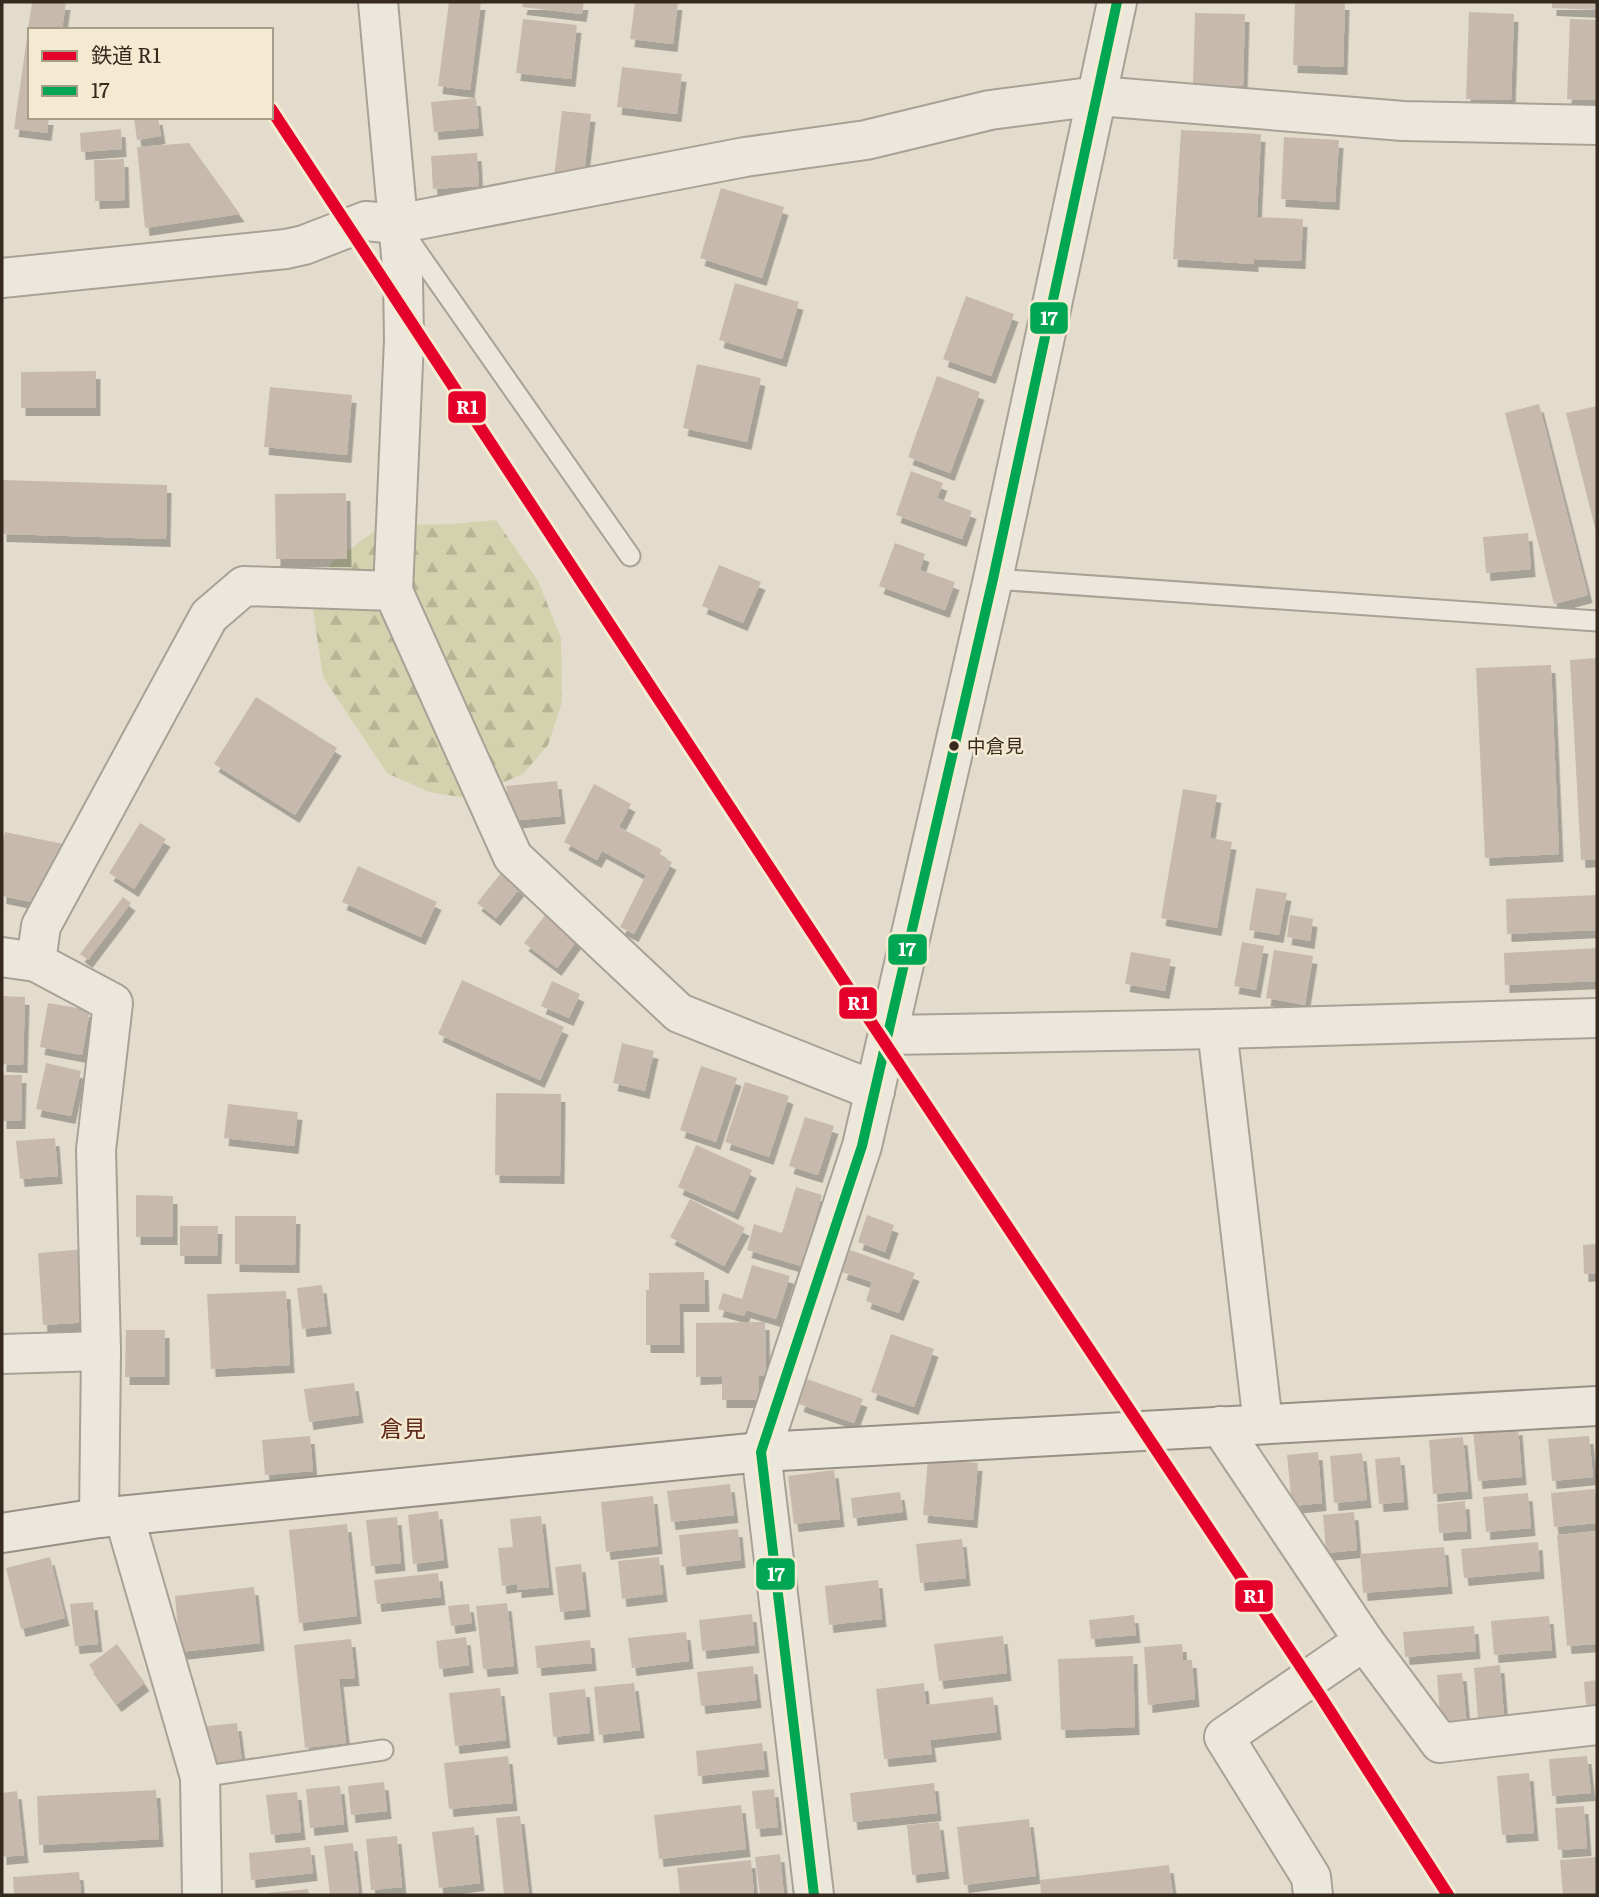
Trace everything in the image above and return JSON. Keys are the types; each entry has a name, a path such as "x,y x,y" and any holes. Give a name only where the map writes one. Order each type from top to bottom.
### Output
{"street":[{"path":"378,2 403,277 404,340 393,591 513,857 679,1013 875,1091"},
{"path":"814,1895 761,1452 862,1146 993,579 1117,2"},
{"path":"2,278 286,249 304,245 366,220 397,224 745,157 866,140 990,110 1098,96 1403,121 1597,125"},
{"path":"202,1895 200,1777 111,1517 101,1351 96,1150 113,1003 19,959 41,926 209,616 244,586 393,591"},
{"path":"888,1035 1597,1018"},
{"path":"1217,1029 1262,1424"},
{"path":"2,1354 101,1351"},
{"path":"2,1533 111,1517 761,1452 1597,1406"},
{"path":"1220,1426 1364,1641 1440,1743 1597,1725"},
{"path":"1313,1895 1311,1877 1224,1737 1364,1641"}],"lane":[{"path":"397,224 630,556"},
{"path":"993,579 1597,621"},
{"path":"200,1777 383,1750"}],"green space":[{"path":"496,520 538,581 561,638 562,702 548,745 523,774 466,798 429,792 387,773 323,677 313,610 332,562 383,525"}],"building":[{"path":"32,2 66,2 62,28 28,28"},
{"path":"449,2 481,2 470,90 438,86"},
{"path":"523,2 584,2 582,14 522,7"},
{"path":"635,2 678,2 673,44 630,39"},
{"path":"1295,2 1345,2 1343,67 1293,65"},
{"path":"1552,2 1597,2 1597,10 1552,8"},
{"path":"1469,12 1514,14 1511,100 1466,99"},
{"path":"1195,13 1245,14 1243,86 1193,84"},
{"path":"523,19 577,25 571,79 516,73"},
{"path":"1570,19 1597,20 1597,100 1567,99"},
{"path":"28,30 28,119 49,119 47,133 14,129"},
{"path":"622,67 682,74 677,114 617,107"},
{"path":"476,98 479,128 434,132 431,102"},
{"path":"562,111 591,114 583,181 554,177"},
{"path":"134,119 158,119 161,136 137,140"},
{"path":"121,129 122,149 81,152 80,133"},
{"path":"1181,130 1261,134 1257,217 1303,219 1301,261 1254,259 1254,264 1173,259"},
{"path":"1284,137 1339,140 1335,202 1281,199"},
{"path":"189,143 240,214 145,228 137,147"},
{"path":"477,153 479,186 433,189 431,156"},
{"path":"124,159 125,200 95,201 94,160"},
{"path":"721,188 784,207 762,278 700,258"},
{"path":"735,283 799,302 782,359 719,340"},
{"path":"966,296 1014,314 991,376 943,359"},
{"path":"697,364 761,378 747,442 683,428"},
{"path":"96,371 96,408 21,408 21,372"},
{"path":"937,376 980,392 950,473 908,457"},
{"path":"270,387 352,395 347,455 264,447"},
{"path":"1539,404 1588,595 1554,604 1505,413"},
{"path":"1597,406 1597,532 1596,532 1566,413"},
{"path":"911,471 943,483 937,498 972,511 962,539 896,515"},
{"path":"2,480 167,485 166,539 2,534"},
{"path":"346,493 347,559 276,559 275,494"},
{"path":"1528,533 1531,569 1486,573 1483,537"},
{"path":"895,543 925,554 920,570 955,582 945,610 879,586"},
{"path":"719,565 761,582 743,623 702,606"},
{"path":"1597,658 1597,859 1581,860 1570,660"},
{"path":"1551,665 1559,854 1485,858 1476,668"},
{"path":"256,697 337,748 295,815 214,764"},
{"path":"557,781 561,816 511,821 506,786"},
{"path":"594,784 631,804 619,827 662,850 659,855 672,862 634,934 620,927 646,875 602,851 597,860 564,842"},
{"path":"1183,789 1217,795 1210,838 1232,842 1217,928 1161,918"},
{"path":"140,823 166,839 134,889 109,873"},
{"path":"5,832 63,844 51,906 2,896 2,846"},
{"path":"358,866 437,902 421,937 342,902"},
{"path":"501,873 520,888 496,918 477,903"},
{"path":"1256,888 1287,893 1279,935 1249,930"},
{"path":"1597,895 1597,930 1507,934 1506,899"},
{"path":"123,897 131,903 88,960 80,954"},
{"path":"546,914 578,939 557,968 524,943"},
{"path":"1290,915 1313,919 1310,941 1287,937"},
{"path":"1242,942 1264,946 1256,990 1234,986"},
{"path":"1597,948 1597,981 1505,985 1504,953"},
{"path":"1274,950 1313,956 1305,1005 1266,998"},
{"path":"1131,952 1171,959 1165,991 1125,984"},
{"path":"462,980 564,1027 540,1080 438,1034"},
{"path":"552,981 580,994 569,1018 541,1006"},
{"path":"2,996 25,997 23,1065 2,1064"},
{"path":"48,1003 90,1010 82,1055 40,1047"},
{"path":"622,1043 654,1051 645,1091 613,1083"},
{"path":"46,1063 81,1071 71,1116 36,1109"},
{"path":"701,1066 737,1078 716,1142 680,1130"},
{"path":"2,1075 22,1075 21,1121 2,1121"},
{"path":"745,1082 789,1096 769,1157 725,1142"},
{"path":"496,1093 561,1094 560,1176 495,1175"},
{"path":"228,1104 298,1112 294,1146 224,1138"},
{"path":"805,1117 834,1126 818,1175 789,1166"},
{"path":"55,1138 58,1176 20,1179 16,1141"},
{"path":"696,1145 752,1170 734,1212 678,1187"},
{"path":"796,1187 822,1195 801,1266 747,1250 754,1224 782,1233"},
{"path":"136,1195 173,1196 173,1237 136,1237"},
{"path":"690,1199 745,1228 724,1266 670,1237"},
{"path":"867,1215 894,1225 885,1252 858,1242"},
{"path":"235,1216 296,1216 295,1265 235,1264"},
{"path":"180,1226 218,1226 217,1256 180,1256"},
{"path":"1597,1244 1597,1273 1584,1274 1583,1245"},
{"path":"86,1249 91,1322 43,1325 38,1253"},
{"path":"850,1250 915,1273 899,1313 866,1301 872,1282 842,1272"},
{"path":"752,1265 790,1276 776,1319 746,1310 744,1316 718,1309 723,1293 742,1299"},
{"path":"704,1272 705,1304 679,1304 680,1345 646,1345 646,1290 649,1290 649,1273"},
{"path":"322,1285 327,1326 302,1329 297,1288"},
{"path":"286,1291 290,1365 211,1369 207,1294"},
{"path":"765,1322 766,1376 758,1376 759,1400 722,1400 722,1376 696,1377 696,1323"},
{"path":"126,1330 165,1330 165,1377 125,1377"},
{"path":"891,1334 934,1349 914,1407 871,1392"},
{"path":"807,1379 863,1399 854,1423 799,1404"},
{"path":"354,1383 359,1415 309,1422 304,1389"},
{"path":"1518,1427 1522,1477 1478,1481 1473,1431"},
{"path":"310,1436 313,1471 265,1475 262,1440"},
{"path":"1589,1436 1593,1477 1552,1481 1548,1439"},
{"path":"1463,1437 1468,1491 1433,1494 1429,1440"},
{"path":"1318,1452 1322,1503 1292,1506 1287,1455"},
{"path":"1362,1453 1367,1500 1334,1503 1330,1456"},
{"path":"1400,1457 1404,1502 1379,1504 1375,1459"},
{"path":"928,1459 978,1463 973,1520 923,1515"},
{"path":"834,1470 840,1519 794,1524 788,1476"},
{"path":"730,1484 734,1515 671,1522 667,1491"},
{"path":"1595,1489 1597,1523 1554,1527 1551,1493"},
{"path":"900,1492 903,1512 853,1518 851,1498"},
{"path":"1528,1493 1531,1528 1486,1532 1483,1497"},
{"path":"653,1496 658,1546 606,1552 601,1502"},
{"path":"1465,1501 1467,1531 1439,1533 1437,1504"},
{"path":"438,1511 444,1560 413,1564 408,1515"},
{"path":"1354,1512 1357,1550 1326,1553 1323,1515"},
{"path":"541,1516 549,1587 517,1590 517,1584 502,1586 498,1548 513,1547 510,1519"},
{"path":"397,1517 401,1563 371,1566 366,1520"},
{"path":"347,1524 357,1616 299,1623 289,1530"},
{"path":"738,1529 741,1560 682,1567 679,1535"},
{"path":"1597,1531 1597,1644 1567,1646 1557,1535"},
{"path":"962,1539 966,1578 920,1583 916,1544"},
{"path":"1538,1542 1540,1571 1464,1578 1461,1549"},
{"path":"1444,1547 1448,1586 1363,1593 1360,1554"},
{"path":"50,1557 65,1618 21,1629 6,1568"},
{"path":"659,1557 663,1594 622,1599 618,1561"},
{"path":"581,1564 586,1609 560,1612 555,1567"},
{"path":"438,1573 441,1597 377,1604 374,1580"},
{"path":"878,1580 882,1619 829,1625 825,1586"},
{"path":"254,1587 260,1643 180,1652 175,1596"},
{"path":"93,1602 98,1644 75,1646 70,1604"},
{"path":"507,1603 514,1666 483,1669 476,1606"},
{"path":"469,1604 472,1623 451,1626 448,1606"},
{"path":"752,1614 755,1645 702,1651 699,1620"},
{"path":"1134,1615 1136,1635 1091,1639 1089,1620"},
{"path":"1549,1616 1552,1650 1494,1655 1491,1621"},
{"path":"1474,1626 1476,1651 1405,1657 1403,1632"},
{"path":"686,1632 689,1661 632,1668 628,1638"},
{"path":"1003,1636 1007,1673 939,1681 934,1644"},
{"path":"466,1637 469,1665 439,1669 436,1641"},
{"path":"351,1639 355,1678 339,1679 346,1743 305,1748 294,1645"},
{"path":"590,1640 592,1663 537,1668 535,1646"},
{"path":"117,1644 145,1683 117,1704 89,1665"},
{"path":"1182,1644 1183,1660 1192,1660 1195,1699 1148,1705 1144,1647"},
{"path":"1133,1656 1135,1727 1061,1730 1058,1659"},
{"path":"1500,1665 1504,1717 1478,1719 1474,1668"},
{"path":"753,1666 757,1700 701,1706 697,1672"},
{"path":"1462,1673 1467,1727 1441,1729 1437,1675"},
{"path":"1597,1680 1597,1714 1587,1715 1584,1682"},
{"path":"634,1683 640,1730 599,1735 594,1687"},
{"path":"924,1683 926,1705 993,1697 997,1732 930,1740 932,1754 884,1759 876,1689"},
{"path":"500,1688 506,1740 455,1746 449,1693"},
{"path":"585,1689 590,1733 553,1737 549,1693"},
{"path":"237,1723 242,1762 203,1766 198,1727"},
{"path":"762,1743 765,1769 698,1776 696,1751"},
{"path":"508,1756 513,1803 449,1809 444,1763"},
{"path":"1587,1756 1591,1793 1552,1796 1549,1759"},
{"path":"1529,1773 1534,1833 1502,1835 1497,1776"},
{"path":"384,1782 387,1811 351,1815 348,1786"},
{"path":"934,1783 937,1813 853,1822 850,1793"},
{"path":"340,1786 344,1824 310,1828 306,1789"},
{"path":"774,1789 778,1827 756,1829 752,1791"},
{"path":"156,1790 159,1839 39,1845 37,1796"},
{"path":"17,1791 24,1855 2,1857 2,1793"},
{"path":"297,1792 301,1832 271,1835 266,1795"},
{"path":"741,1805 746,1849 659,1859 654,1815"},
{"path":"1584,1806 1587,1848 1558,1850 1555,1808"},
{"path":"520,1816 529,1895 504,1895 496,1818"},
{"path":"1029,1819 1036,1876 964,1885 957,1827"},
{"path":"939,1822 945,1871 912,1875 907,1825"},
{"path":"474,1827 480,1883 439,1888 432,1832"},
{"path":"397,1836 402,1887 371,1890 366,1839"},
{"path":"353,1843 359,1895 330,1895 324,1846"},
{"path":"310,1847 313,1873 251,1880 249,1853"},
{"path":"780,1854 784,1895 760,1895 755,1857"},
{"path":"1597,1857 1597,1895 1563,1895 1560,1860"},
{"path":"751,1860 754,1895 680,1895 677,1868"},
{"path":"1169,1865 1173,1895 1041,1895 1040,1880"},
{"path":"79,1872 81,1895 14,1895 13,1877"},
{"path":"308,1889 309,1895 269,1895 269,1893"}],"rail line":[{"name":"R1","path":"273,112 861,1007 1321,1697 1448,1895"}],"transit line":[{"name":"17","path":"814,1895 761,1452 862,1146 993,579 1117,2"}],"place":[{"name":"中倉見","path":"954,746"}],"district":[{"name":"倉見","path":"403,1429"}]}
